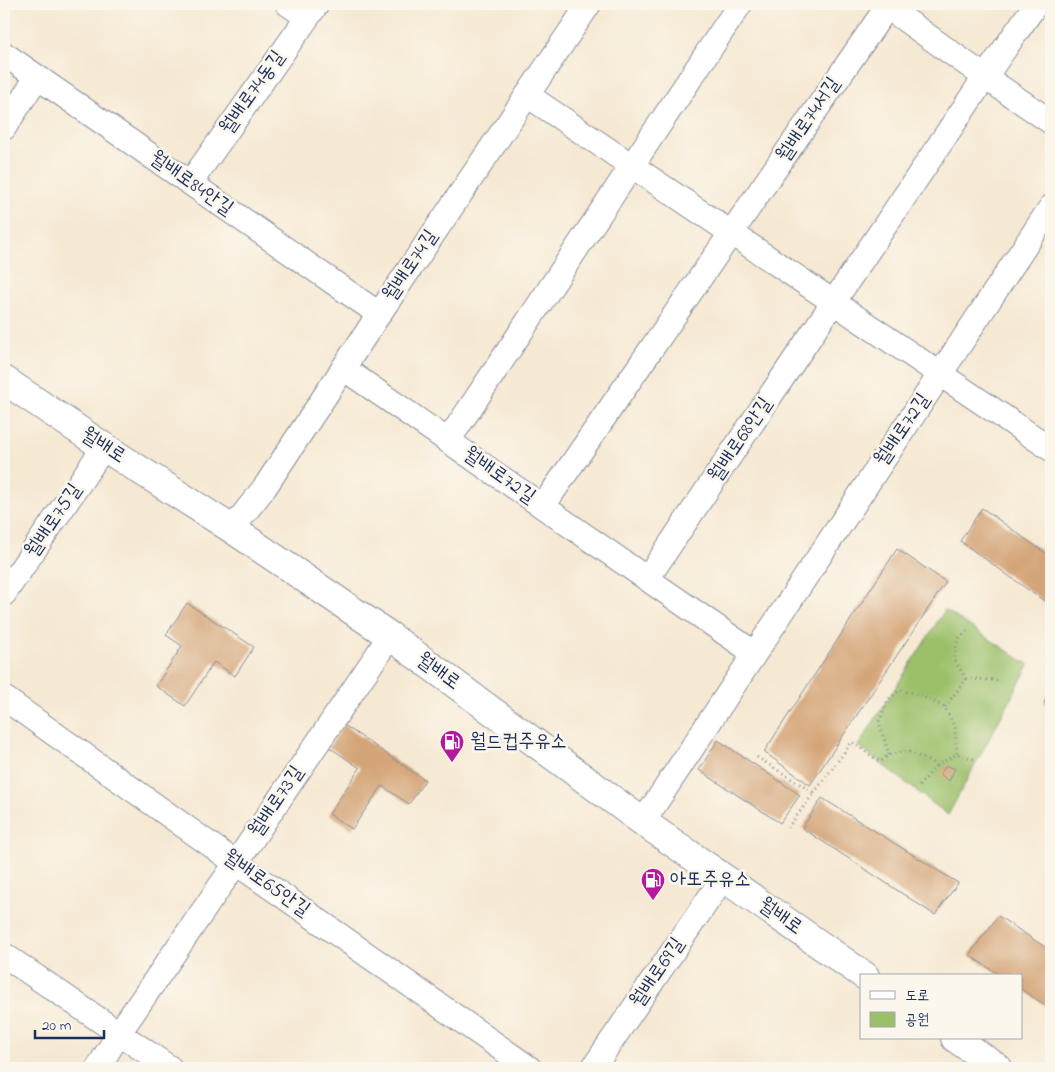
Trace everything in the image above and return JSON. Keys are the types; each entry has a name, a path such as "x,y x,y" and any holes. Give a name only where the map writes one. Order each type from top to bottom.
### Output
{"main road":[{"name":"월배로","path":"4,380 232,529 390,636 642,822 862,974"},
{"path":"958,1040 998,1068"}],"street":[{"path":"288,4 312,10"},
{"name":"월배로74길","path":"232,529 265,487 378,314 589,4"},
{"path":"448,440 740,4"},
{"path":"834,302 1036,4"},
{"name":"월배로74서길","path":"731,233 886,5 1051,122"},
{"name":"월배로74동길","path":"190,183 312,10"},
{"name":"월배로84안길","path":"4,54 378,314"},
{"path":"4,128 37,77"},
{"path":"527,94 940,374 1050,446"},
{"name":"월배로72길","path":"642,822 1051,207"},
{"path":"543,506 731,233"},
{"name":"월배로68안길","path":"648,579 834,302"},
{"name":"월배로72길","path":"343,368 754,653"},
{"name":"월배로75길","path":"4,594 104,447"},
{"name":"월배로73길","path":"98,1068 119,1033 390,636"},
{"name":"월배로65안길","path":"4,698 529,1068"},
{"name":"월배로69길","path":"593,1068 723,878"},
{"path":"4,955 170,1068"}],"path":[{"path":"966,679 954,659 958,639 967,631"},
{"path":"966,679 1000,680"},
{"path":"945,707 966,679"},
{"path":"889,755 879,722 888,700 900,690 917,694 945,707 956,728 957,754"},
{"path":"786,830 852,742 880,762 889,755 907,751 937,765"},
{"path":"919,786 937,765 957,754 978,760"},
{"path":"757,756 814,793"}],"green space":[{"path":"945,610 1029,665 948,815 858,746"}],"building":[{"path":"982,508 1051,557 1051,606 960,541"},
{"path":"897,549 946,582 810,785 764,752"},
{"path":"187,603 254,647 235,676 214,662 185,706 156,686 182,646 166,635"},
{"path":"1051,693 1051,707 1044,702"},
{"path":"344,725 425,780 409,804 382,786 352,829 329,814 360,768 329,747"},
{"path":"718,740 800,795 780,823 699,770"},
{"path":"946,765 955,769 949,781 940,774"},
{"path":"822,798 958,883 935,915 802,828"},
{"path":"998,916 1051,951 1051,1009 1022,990 1022,974 998,974 969,955"}],"place":[{"name":"월드컵주유소","path":"452,763"},
{"name":"아또주유소","path":"653,901"}]}
